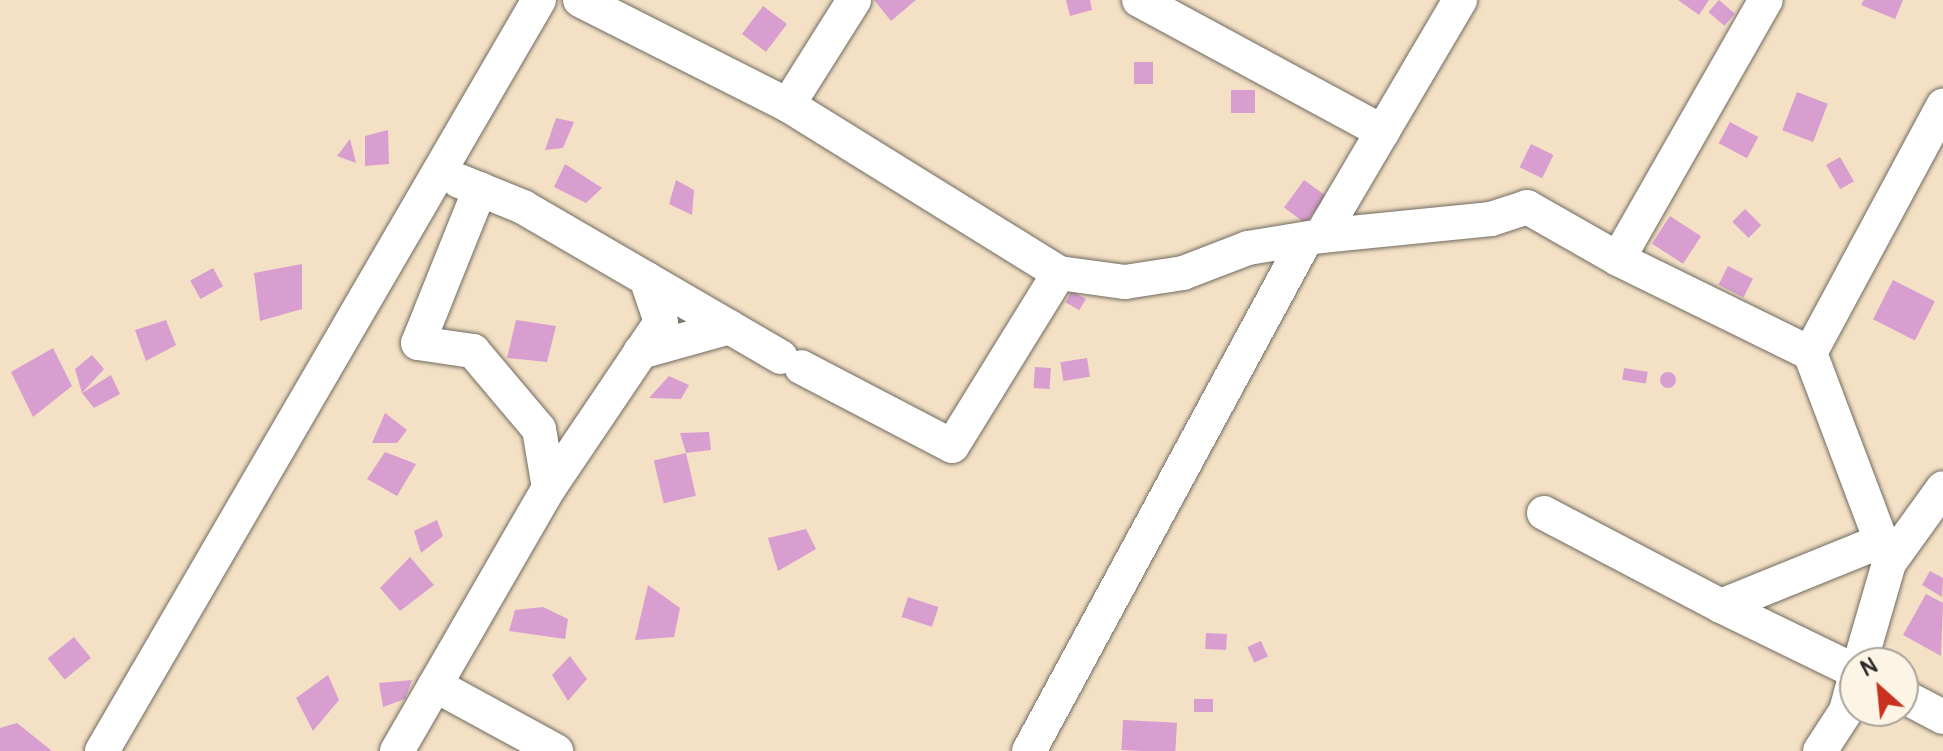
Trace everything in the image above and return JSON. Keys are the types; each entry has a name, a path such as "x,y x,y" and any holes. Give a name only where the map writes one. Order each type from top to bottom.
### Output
{"street":[{"path":"102,751 539,0"},
{"path":"580,0 788,105 1059,273 1125,282 1183,273 1248,248 1491,219 1527,207 1618,259 1810,353 1885,552"},
{"path":"788,105 854,0"},
{"path":"1139,0 1383,132"},
{"path":"1029,751 1314,238 1383,132 1460,0"},
{"path":"1618,259 1766,0"},
{"path":"1810,353 1943,106"},
{"path":"439,173 523,207 791,362 952,446 1059,273"},
{"path":"480,189 418,343 473,351 539,429 549,488"},
{"path":"397,751 549,488 661,322 646,278"},
{"path":"640,352 730,327"},
{"path":"1864,647 1885,552 1943,488"},
{"path":"1544,513 1721,606 1839,663"},
{"path":"1721,606 1885,552"},
{"path":"435,685 556,751"},
{"path":"1919,704 1943,717"},
{"path":"1820,751 1839,722"}],"building":[{"path":"874,0 916,0 891,21"},
{"path":"1066,0 1090,0 1092,10 1070,16"},
{"path":"1678,0 1709,0 1699,15"},
{"path":"1719,0 1735,14 1724,26 1709,12"},
{"path":"1864,0 1903,0 1895,19 1861,5"},
{"path":"763,6 787,24 766,52 742,34"},
{"path":"1134,62 1153,62 1153,84 1134,84"},
{"path":"1231,90 1255,90 1255,113 1231,113"},
{"path":"1797,92 1828,104 1813,142 1782,130"},
{"path":"556,118 574,122 563,148 545,150"},
{"path":"1730,122 1758,137 1747,158 1719,143"},
{"path":"388,130 389,164 365,166 365,136"},
{"path":"350,139 356,163 337,156"},
{"path":"1531,144 1553,155 1542,178 1520,167"},
{"path":"1840,157 1854,181 1840,189 1826,165"},
{"path":"565,164 602,188 586,203 554,187"},
{"path":"676,180 694,190 692,215 669,204"},
{"path":"1304,180 1326,196 1306,223 1284,208"},
{"path":"1745,209 1761,225 1749,238 1732,222"},
{"path":"1670,216 1701,236 1683,264 1652,244"},
{"path":"302,264 302,309 260,321 254,273"},
{"path":"1728,266 1753,279 1743,297 1718,285"},
{"path":"213,268 223,286 200,299 190,281"},
{"path":"1893,280 1935,301 1915,341 1873,319"},
{"path":"1072,291 1086,299 1079,310 1066,302"},
{"path":"166,320 176,345 146,361 135,330"},
{"path":"516,320 556,326 547,362 507,358"},
{"path":"53,348 72,386 33,417 11,372"},
{"path":"92,355 104,369 82,393 75,369"},
{"path":"1087,358 1090,377 1063,381 1060,362"},
{"path":"1035,367 1051,368 1049,389 1034,388"},
{"path":"1624,368 1648,372 1646,384 1622,380"},
{"path":"1668,372 1676,380 1668,388 1660,380"},
{"path":"111,375 120,394 94,408 82,393"},
{"path":"669,376 689,385 681,399 649,398"},
{"path":"385,413 407,430 397,443 372,443"},
{"path":"709,432 711,450 686,453 680,433"},
{"path":"385,452 416,464 397,496 367,479"},
{"path":"686,453 696,496 664,503 654,460"},
{"path":"437,520 443,536 421,553 414,531"},
{"path":"806,529 816,549 778,571 768,538"},
{"path":"410,557 434,585 400,611 380,588"},
{"path":"1930,571 1943,578 1942,597 1922,585"},
{"path":"648,585 680,608 674,637 635,640"},
{"path":"1926,594 1943,603 1941,656 1903,635"},
{"path":"908,597 938,607 932,627 902,617"},
{"path":"543,607 568,619 565,639 509,631 515,610"},
{"path":"1206,633 1227,634 1226,650 1205,649"},
{"path":"74,637 91,658 65,679 48,658"},
{"path":"1261,641 1268,657 1254,663 1247,647"},
{"path":"570,656 587,679 568,701 552,675"},
{"path":"328,675 339,700 313,731 296,698"},
{"path":"412,680 405,699 383,707 379,683"},
{"path":"1194,699 1213,699 1213,712 1194,712"},
{"path":"1123,720 1177,723 1175,751 1121,750"},
{"path":"17,723 52,751 0,751 0,728"}]}
